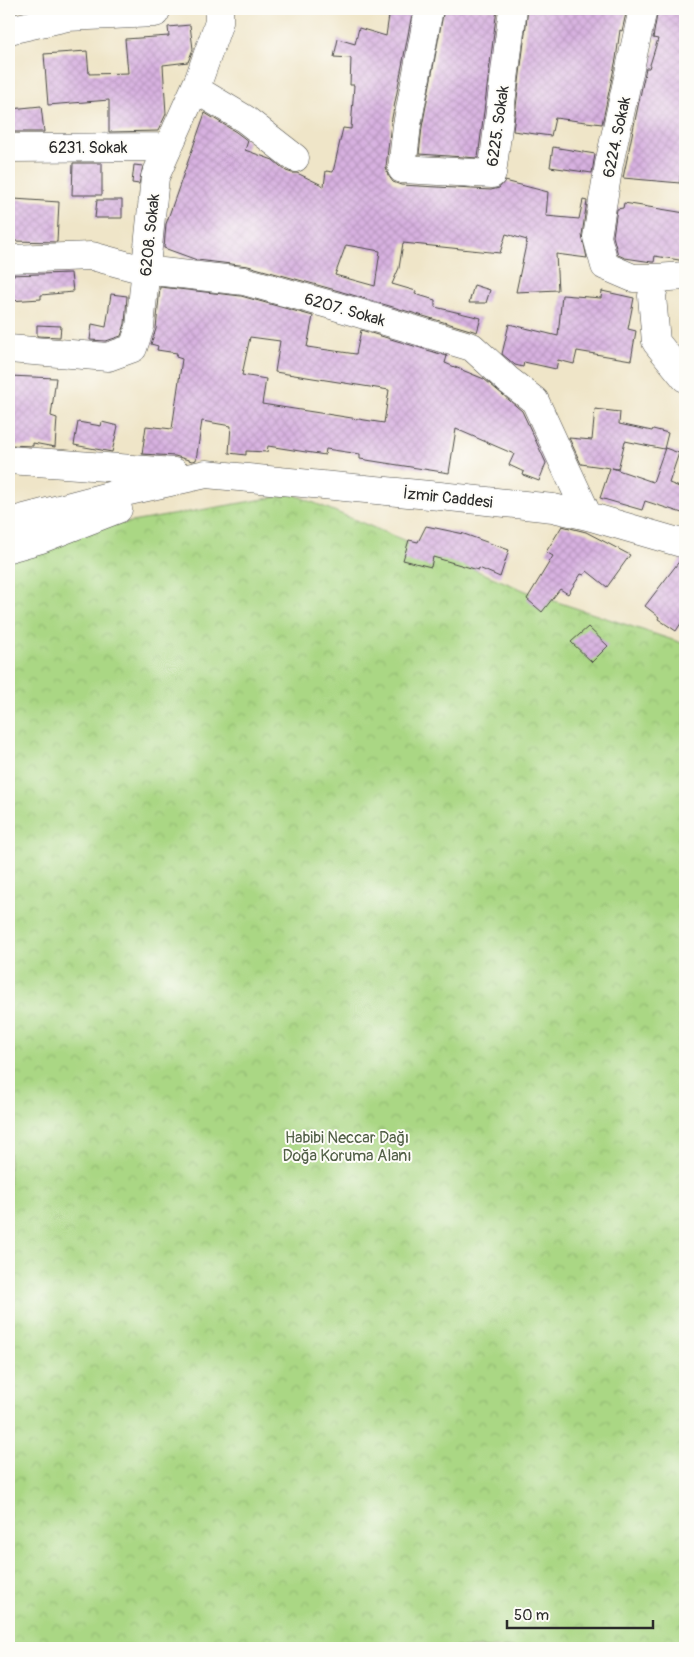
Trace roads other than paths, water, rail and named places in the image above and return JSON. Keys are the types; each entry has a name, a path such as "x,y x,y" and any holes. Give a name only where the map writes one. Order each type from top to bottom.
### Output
{"street":[{"path":"9,30 67,17 155,13 157,9"},
{"name":"6208. Sokak","path":"9,349 108,357 133,348 140,328 144,270 155,177 195,89 219,22 219,9"},
{"name":"6225. Sokak","path":"429,9 407,125 402,169 492,174 513,9"},
{"name":"6224. Sokak","path":"643,9 609,164 597,237 605,266 633,278 656,278"},
{"path":"195,89 246,119 295,158"},
{"name":"6231. Sokak","path":"9,148 168,147"},
{"name":"6207. Sokak","path":"9,259 92,256 144,270 244,281 472,347 535,402 588,516"},
{"path":"685,276 656,278 652,296 656,342 685,378"},
{"path":"9,460 206,474"},
{"name":"İzmir Caddesi","path":"9,548 41,539 206,474"},
{"name":"İzmir Caddesi","path":"9,522 206,474 553,508 588,516 682,545"}],"park label":[{"name":"Habibi Neccar Dağı Doğa Koruma Alanı","path":"347,1146"}]}
